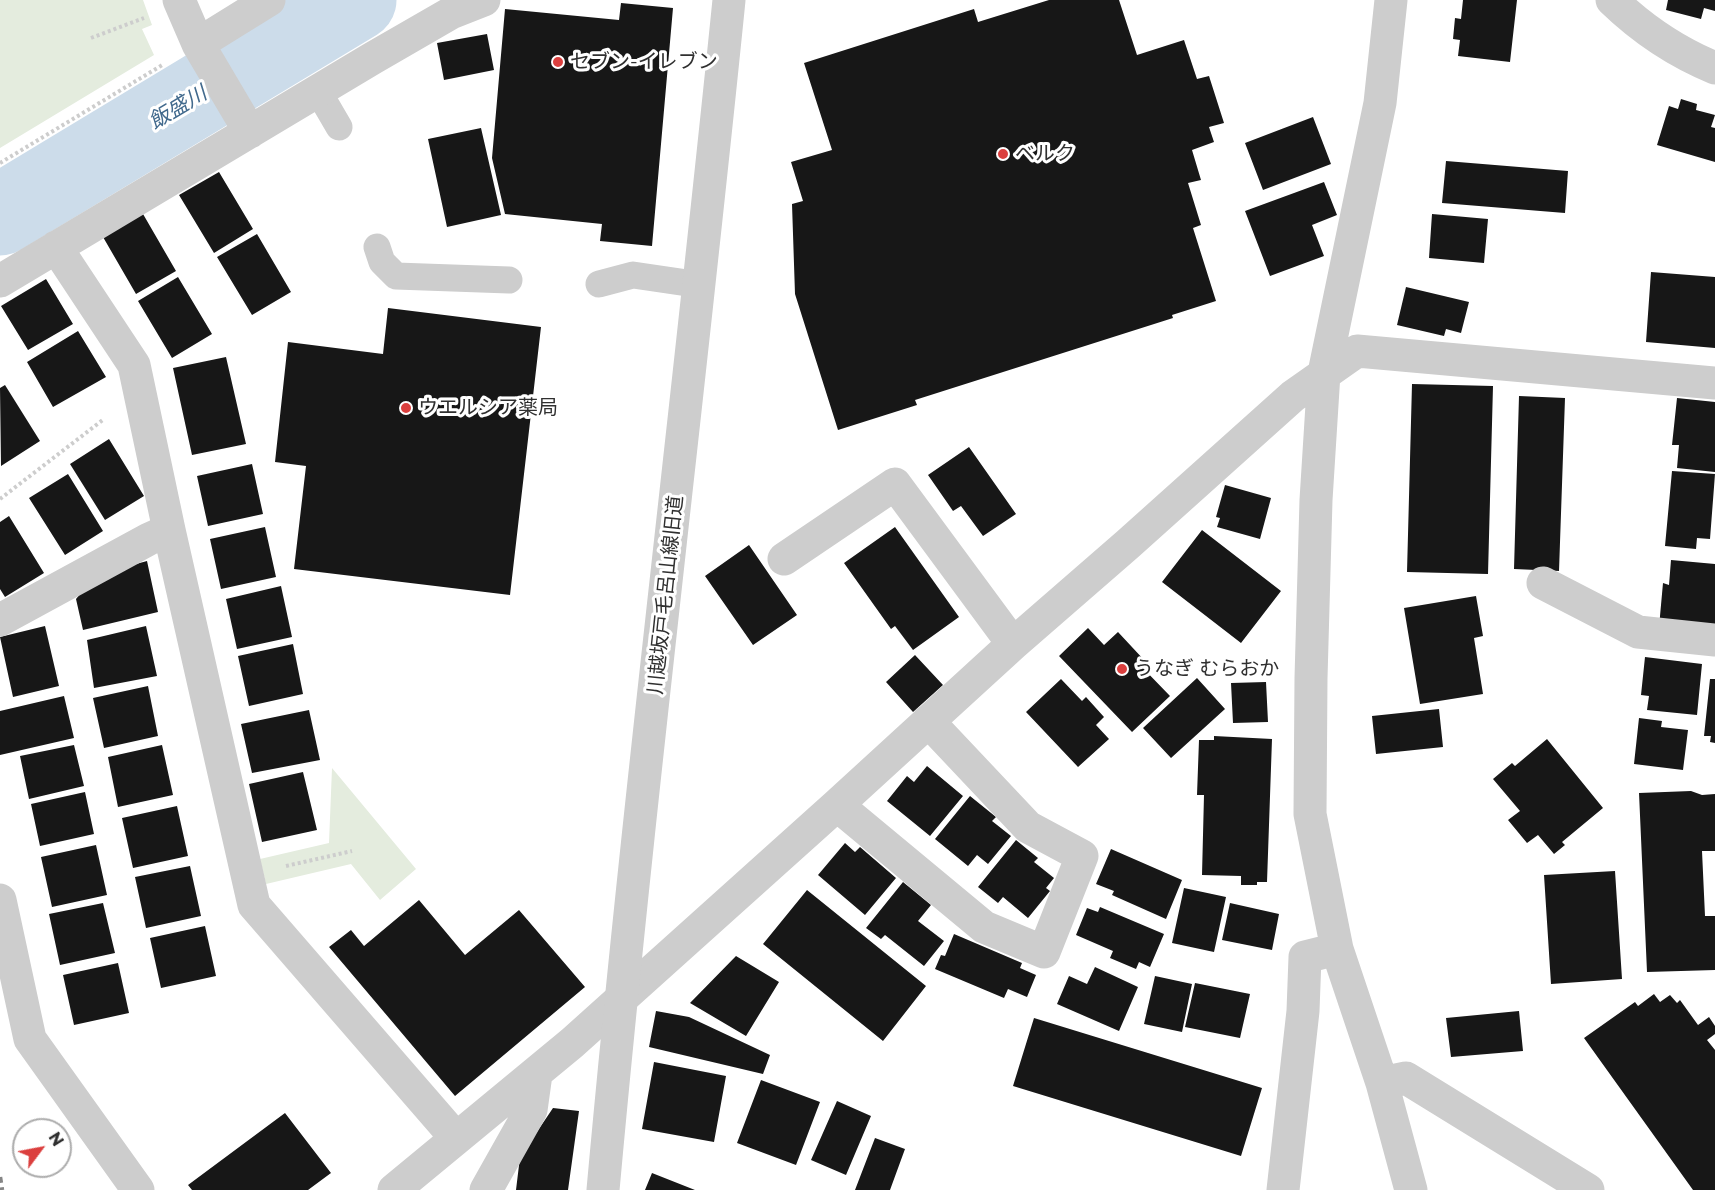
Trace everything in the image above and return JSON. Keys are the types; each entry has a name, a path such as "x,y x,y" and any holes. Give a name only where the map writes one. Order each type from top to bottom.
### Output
{"street":[{"path":"199,45 268,0"},
{"path":"0,281 249,130 451,13 484,0"},
{"name":"川越坂戸毛呂山線旧道","path":"603,1190 621,997 701,285 729,0"},
{"path":"1391,0 1380,103 1324,373 1316,500 1310,814 1337,949 1382,1083 1411,1190"},
{"path":"1612,0 1659,39 1690,58 1715,68"},
{"path":"180,2 199,45 249,130"},
{"path":"56,247 134,365 254,905 456,1138"},
{"path":"394,1190 536,1074 1293,396 1357,351 1715,383"},
{"path":"784,559 895,484 1013,645"},
{"path":"0,620 169,530"},
{"path":"1543,583 1638,632 1715,640"},
{"path":"837,805 984,927 1044,952 1083,856 1028,827 928,721"},
{"path":"0,900 30,1039 138,1190"},
{"path":"1283,1190 1303,1011 1305,957 1337,949"},
{"path":"486,1190 531,1110 536,1074"},
{"path":"1382,1083 1406,1078 1588,1190"}],"lane":[{"path":"318,91 339,127"},
{"path":"377,247 382,262 396,276 509,280"},
{"path":"599,284 633,275 701,285"}],"path":[{"path":"91,38 180,2"},
{"path":"0,164 199,45"},
{"path":"0,499 140,392"},
{"path":"247,876 352,851"}],"shaded area":[{"path":"0,0 143,0 152,25 142,29 154,55 0,148"},
{"path":"332,768 416,869 380,900 351,864 266,884 260,859 329,843"}],"building":[{"path":"1049,0 1119,0 1137,55 1184,40 1197,79 1209,76 1224,123 1209,127 1214,142 1192,150 1201,180 1188,183 1201,225 1193,228 1216,301 1172,315 1173,318 915,400 917,405 838,430 795,294 792,204 803,201 791,162 832,150 804,63 974,9 978,22"},
{"path":"1463,0 1517,0 1510,62 1458,56 1460,40 1453,39 1455,18 1461,19"},
{"path":"1668,0 1715,0 1715,11 1704,8 1701,19 1666,10"},
{"path":"621,3 673,8 652,246 600,241 602,224 505,214 492,158 505,9 619,20"},
{"path":"487,34 494,70 444,80 437,43"},
{"path":"1681,99 1697,104 1696,110 1715,115 1711,127 1715,128 1715,162 1657,145 1669,106 1678,109"},
{"path":"1313,117 1331,164 1263,190 1245,143"},
{"path":"481,128 501,215 447,227 428,139"},
{"path":"1446,161 1568,171 1565,213 1442,203"},
{"path":"219,172 253,229 214,253 179,195"},
{"path":"1324,182 1337,215 1312,225 1324,256 1270,276 1245,211"},
{"path":"143,214 176,271 136,294 103,237"},
{"path":"1432,214 1488,219 1484,263 1429,258"},
{"path":"257,234 291,292 252,315 217,257"},
{"path":"1651,272 1715,277 1715,348 1646,342"},
{"path":"178,277 212,334 172,358 138,301"},
{"path":"46,279 73,324 28,350 1,306"},
{"path":"1406,287 1469,302 1461,333 1446,329 1444,336 1397,325"},
{"name":"ウエルシア薬局","path":"388,308 541,327 510,595 294,569 306,466 275,462 288,342 383,354"},
{"path":"78,331 106,377 53,407 27,362"},
{"path":"226,357 246,444 192,455 173,368"},
{"path":"1412,384 1493,386 1488,574 1407,572"},
{"path":"5,385 40,441 1,466 0,388"},
{"path":"1519,396 1565,398 1559,571 1514,569"},
{"path":"1677,398 1715,402 1715,472 1677,468 1679,445 1672,445"},
{"path":"109,439 144,496 105,520 70,464"},
{"path":"969,447 1016,514 983,536 961,506 953,511 928,475"},
{"path":"252,464 263,514 208,526 197,476"},
{"path":"1672,471 1715,474 1710,539 1697,538 1696,549 1665,546"},
{"path":"68,474 103,531 65,555 29,498"},
{"path":"1225,485 1271,498 1260,539 1217,527 1220,518 1216,517"},
{"path":"9,516 44,573 5,597 0,589 0,522"},
{"path":"265,527 276,577 221,589 210,539"},
{"path":"895,527 959,617 913,650 895,626 891,629 844,563"},
{"path":"1202,530 1281,591 1241,643 1162,582"},
{"path":"749,545 797,615 753,645 705,576"},
{"path":"1671,560 1715,564 1715,633 1659,627 1663,583 1669,585"},
{"path":"147,561 158,612 83,630 76,599 96,575"},
{"path":"281,586 292,637 237,649 226,599"},
{"path":"1476,596 1483,636 1474,638 1483,694 1420,704 1404,608"},
{"path":"45,626 59,686 13,697 0,637"},
{"path":"146,626 157,676 94,688 87,640"},
{"path":"1088,628 1104,645 1118,632 1145,661 1140,665 1170,696 1132,732 1059,656"},
{"path":"293,644 303,694 249,706 238,656"},
{"path":"915,655 943,685 913,712 886,682"},
{"path":"1645,657 1702,664 1697,715 1647,710 1649,696 1641,695"},
{"path":"1197,678 1225,709 1171,758 1143,728"},
{"path":"1061,679 1082,701 1086,697 1104,717 1096,725 1109,739 1078,767 1026,712"},
{"path":"1710,679 1715,679 1715,743 1710,742 1711,736 1704,736"},
{"path":"1266,682 1268,722 1233,723 1231,683"},
{"path":"148,686 158,736 104,748 93,698"},
{"path":"64,696 74,738 0,755 0,711"},
{"path":"1439,709 1443,747 1376,754 1372,716"},
{"path":"309,710 320,760 252,773 241,724"},
{"path":"1639,718 1662,721 1661,727 1688,730 1683,770 1634,764"},
{"path":"1214,736 1272,739 1267,882 1257,882 1257,885 1241,885 1241,876 1202,875 1204,795 1197,795 1199,740 1214,740"},
{"path":"1547,739 1603,808 1562,842 1565,845 1554,854 1538,835 1527,843 1508,820 1520,811 1493,779 1512,763 1515,766"},
{"path":"74,745 84,786 29,799 20,756"},
{"path":"162,745 173,795 118,807 108,757"},
{"path":"927,766 963,796 930,836 887,801 907,776 914,782"},
{"path":"303,772 317,830 262,842 249,784"},
{"path":"1691,791 1702,795 1715,794 1715,851 1702,851 1705,916 1715,916 1715,970 1647,972 1639,793"},
{"path":"85,792 94,834 40,846 31,804"},
{"path":"970,796 996,817 992,821 1011,836 988,864 977,855 968,866 935,839"},
{"path":"177,806 188,856 133,868 122,818"},
{"path":"1016,840 1038,858 1034,862 1054,878 1046,888 1050,891 1028,918 1003,897 998,903 978,887"},
{"path":"845,843 855,852 860,847 896,878 865,915 818,875"},
{"path":"96,845 107,895 52,907 41,857"},
{"path":"1111,849 1182,880 1166,919 1112,895 1114,891 1096,884"},
{"path":"190,866 201,916 146,928 135,877"},
{"path":"1615,871 1622,979 1551,984 1544,875"},
{"path":"903,882 931,905 918,921 944,941 924,966 885,935 881,939 866,928"},
{"path":"1184,888 1226,897 1214,952 1172,943"},
{"path":"807,890 926,986 883,1041 763,944"},
{"path":"419,900 465,955 519,910 585,987 455,1096 329,947 351,930 364,946"},
{"path":"103,903 115,953 60,965 49,914"},
{"path":"1230,903 1279,914 1272,950 1222,940"},
{"path":"1100,907 1164,934 1150,967 1139,962 1136,969 1110,958 1113,951 1076,935 1087,908 1098,912"},
{"path":"205,926 216,976 161,988 150,938"},
{"path":"954,934 1022,963 1020,968 1036,975 1027,997 1008,989 1004,998 935,969 941,955 945,956"},
{"path":"736,956 779,982 746,1036 690,1003"},
{"path":"118,963 129,1013 74,1025 63,975"},
{"path":"1095,967 1138,987 1119,1031 1057,1004 1069,976 1087,984"},
{"path":"1155,976 1192,984 1182,1032 1144,1024"},
{"path":"1195,983 1250,994 1240,1038 1185,1027"},
{"path":"1654,994 1660,1002 1670,995 1677,1003 1680,1000 1698,1025 1709,1017 1715,1026 1715,1034 1707,1040 1715,1050 1715,1190 1693,1190 1584,1038 1635,1002 1638,1006"},
{"path":"656,1011 689,1017 770,1055 763,1074 649,1047"},
{"path":"1519,1011 1523,1051 1451,1057 1446,1018"},
{"path":"1034,1018 1262,1088 1241,1156 1013,1086"},
{"path":"654,1062 726,1076 714,1142 642,1129"},
{"path":"761,1080 820,1102 796,1165 737,1143"},
{"path":"837,1101 871,1116 846,1175 811,1160"},
{"path":"553,1108 579,1111 568,1190 516,1190 520,1157"},
{"path":"285,1113 331,1173 308,1190 192,1190 188,1185"},
{"path":"875,1138 905,1149 890,1190 855,1190"},
{"path":"652,1173 695,1190 645,1190"}],"waterway":[{"name":"飯盛川","path":"0,215 356,0"}],"railway":[{"path":"0,1177 2,1190"}],"place":[{"name":"セブン-イレブン","path":"558,62"},
{"name":"ベルク","path":"1003,154"},
{"name":"ウエルシア薬局","path":"406,408"},
{"name":"うなぎ むらおか","path":"1122,669"}]}
